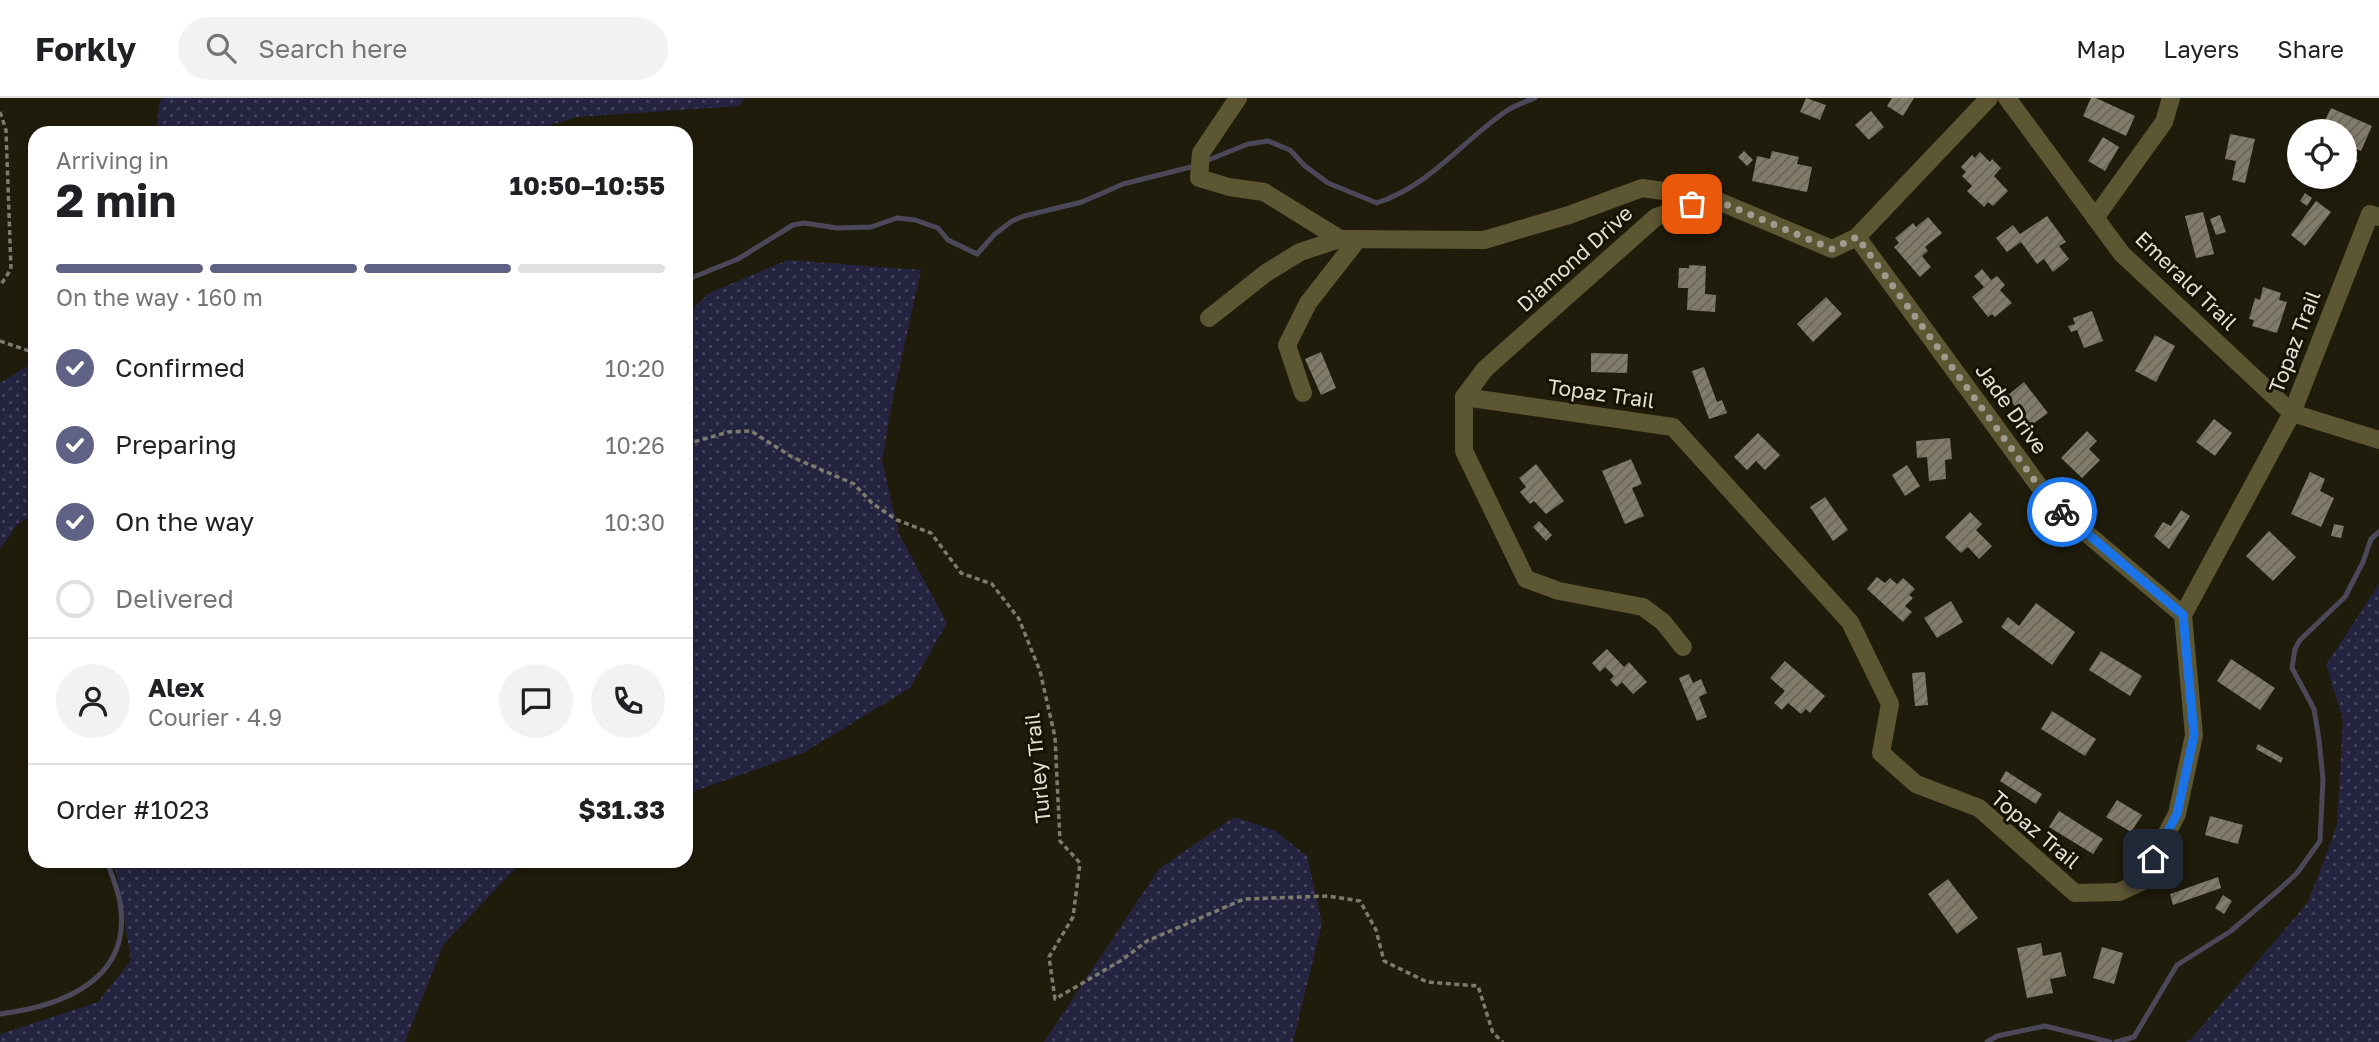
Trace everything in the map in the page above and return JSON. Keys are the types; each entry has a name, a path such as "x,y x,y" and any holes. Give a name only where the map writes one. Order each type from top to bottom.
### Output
{"street":[{"path":"1238,98 1200,153 1199,178 1229,187 1264,192 1349,239"},
{"path":"1209,318 1266,273 1300,252 1349,239 1484,240 1569,215 1642,188 1711,198 1832,249 1857,237 1989,98"},
{"name":"Emerald Trail","path":"2007,98 2122,254 2292,413 2379,440"},
{"path":"2095,218 2164,122 2171,98"},
{"name":"Diamond Drive","path":"1464,397 1485,369 1656,216 1711,198"},
{"name":"Topaz Trail","path":"1464,397 1673,427 1850,621 1890,704 1881,753 1916,783 1979,808 2075,893 2119,892 2141,882 2177,814 2194,735 2183,615 2292,413 2371,214 2379,217"},
{"name":"Jade Drive","path":"1857,237 2052,504 2183,615"},
{"path":"1303,393 1287,345 1308,303 1349,239"},
{"path":"1464,397 1464,451 1525,579 1559,591 1643,607 1663,622 1683,647"}],"path":[{"path":"0,112 6,130 11,269 0,286"},
{"path":"0,341 28,351"},
{"name":"Turley Trail","path":"693,441 728,432 751,431 792,457 854,484 873,503 897,520 931,533 961,573 992,584 1019,619 1040,671 1055,737 1060,841 1080,863 1073,917 1049,957 1055,999 1122,960 1147,941 1244,899 1328,896 1360,901 1376,930 1384,961 1427,982 1478,986 1493,1033 1503,1042"}],"shaded area":[{"path":"162,98 744,98 740,106 577,117 547,126 157,126"},
{"path":"788,260 921,270 882,461 899,534 947,623 910,688 803,753 693,792 693,308 709,293"},
{"path":"28,365 28,517 17,525 0,549 0,383"},
{"path":"2379,584 2379,1042 2185,1042 2191,1039 2308,902 2337,825 2343,720 2326,665"},
{"path":"1234,817 1274,830 1307,856 1322,923 1293,1042 1044,1042 1159,869"},
{"path":"115,868 515,868 443,945 405,1042 0,1042 0,1034 98,1002 131,960"}],"building":[{"path":"1806,98 1826,105 1820,120 1800,112"},
{"path":"1892,98 1914,98 1903,116 1887,106"},
{"path":"2091,98 2135,116 2126,136 2083,116"},
{"path":"2331,108 2356,119 2326,119"},
{"path":"1871,111 1884,127 1869,140 1855,125"},
{"path":"2357,119 2372,126 2361,151 2357,149"},
{"path":"2230,134 2255,139 2245,183 2232,180 2236,161 2225,159"},
{"path":"2103,137 2119,147 2105,171 2088,161"},
{"path":"1744,151 1753,160 1747,166 1738,157"},
{"path":"1772,151 1799,157 1797,164 1812,167 1807,192 1752,181 1757,156 1770,159"},
{"path":"1980,152 2001,168 1994,176 2008,191 1993,206 1988,202 1984,207 1967,191 1972,186 1962,176 1966,172 1961,167 1972,155 1975,158"},
{"path":"2305,193 2312,198 2307,206 2300,201"},
{"path":"2316,201 2331,212 2305,246 2291,235"},
{"path":"2203,212 2214,254 2196,258 2185,216"},
{"path":"2220,215 2226,232 2216,235 2210,219"},
{"path":"2047,216 2066,242 2059,246 2069,259 2053,272 2044,259 2037,264 2021,242 2007,252 1996,238 2013,225 2020,234"},
{"path":"1928,217 1942,233 1925,247 1928,251 1922,256 1931,267 1920,277 1894,247 1899,243 1895,238 1913,223 1916,227"},
{"path":"1689,265 1706,266 1705,294 1716,295 1715,312 1687,310 1688,288 1678,288 1679,268 1689,268"},
{"path":"1982,269 1991,280 1997,276 2005,285 2000,290 2012,303 1995,317 1992,314 1988,317 1972,297 1984,287 1974,276"},
{"path":"2263,287 2281,293 2279,300 2287,302 2277,333 2252,326 2254,320 2249,319 2255,298 2260,300"},
{"path":"1826,297 1842,314 1813,342 1797,324"},
{"path":"2092,311 2103,341 2084,348 2077,330 2071,332 2068,326 2075,324 2073,318"},
{"path":"2155,335 2175,346 2156,382 2135,371"},
{"path":"1321,352 1336,388 1321,395 1305,359"},
{"path":"1591,353 1628,354 1627,373 1591,372"},
{"path":"1704,367 1717,402 1722,400 1727,413 1709,419 1692,371"},
{"path":"2024,382 2048,413 2030,426 2007,396"},
{"path":"2214,419 2232,433 2215,456 2196,442"},
{"path":"2087,431 2097,441 2089,449 2100,460 2082,478 2061,458"},
{"path":"1758,433 1780,455 1765,470 1756,461 1747,470 1734,457"},
{"path":"1950,438 1952,459 1945,460 1946,479 1929,481 1927,457 1917,458 1916,441"},
{"path":"1631,459 1642,484 1632,488 1644,516 1625,524 1602,471"},
{"path":"1536,464 1564,501 1546,514 1534,501 1530,504 1520,492 1526,487 1519,478"},
{"path":"1907,465 1920,486 1905,496 1892,475"},
{"path":"2310,472 2325,479 2320,491 2334,498 2321,527 2291,514"},
{"path":"1825,497 1848,530 1833,541 1810,507"},
{"path":"2181,510 2190,516 2169,549 2154,536 2163,522 2171,526"},
{"path":"1970,512 1982,524 1976,530 1992,546 1979,559 1968,547 1961,553 1945,537"},
{"path":"1539,521 1552,535 1546,541 1533,527"},
{"path":"2334,524 2344,526 2341,538 2331,536"},
{"path":"2269,531 2296,557 2273,581 2246,556"},
{"path":"1877,577 1885,583 1890,578 1897,584 1903,578 1915,589 1909,595 1913,598 1905,606 1912,612 1903,622 1867,589"},
{"path":"1951,601 1963,622 1937,638 1924,618"},
{"path":"2036,603 2075,632 2052,665 2001,627 2008,617 2019,626"},
{"path":"1607,649 1624,667 1629,662 1647,682 1633,694 1622,682 1617,687 1610,680 1614,676 1605,667 1600,672 1592,663"},
{"path":"2101,651 2142,676 2130,696 2089,670"},
{"path":"2231,659 2275,688 2260,710 2217,681"},
{"path":"1785,661 1825,696 1810,713 1806,709 1801,714 1788,703 1782,710 1774,703 1785,691 1770,678"},
{"path":"1925,672 1928,705 1915,706 1912,673"},
{"path":"1689,674 1693,683 1701,679 1707,693 1699,697 1707,717 1697,721 1679,678"},
{"path":"2052,711 2096,739 2085,756 2041,729"},
{"path":"2258,744 2283,758 2281,763 2256,749"},
{"path":"2006,771 2042,794 2036,804 2000,781"},
{"path":"2117,800 2142,815 2131,832 2106,817"},
{"path":"2059,811 2103,839 2093,854 2049,827"},
{"path":"2210,816 2243,825 2238,844 2205,835"},
{"path":"2218,877 2221,888 2173,905 2170,894"},
{"path":"1948,879 1978,918 1957,934 1928,894"},
{"path":"2223,895 2232,901 2224,914 2215,908"},
{"path":"2041,943 2043,956 2061,952 2066,976 2050,979 2053,993 2027,998 2017,948"},
{"path":"2102,947 2123,953 2114,984 2093,978"}],"waterway":[{"path":"693,277 738,259 793,225 804,223 837,228 871,227 897,218 915,220 938,228 948,240 977,254 995,234 1024,216 1082,202 1123,184 1191,167 1248,144 1268,141 1290,150 1305,166 1328,183 1377,203 1414,185 1505,112 1535,98"},
{"path":"2116,1042 2134,1037 2177,965 2231,931 2281,888 2297,873 2320,841 2323,779 2319,740 2314,709 2292,668 2295,649 2300,640 2345,597 2363,562 2371,539 2379,532"},
{"path":"0,1014 47,1004 69,996 104,970 115,952 121,930 120,903 109,868"},
{"path":"1987,1042 1997,1036 2045,1026 2110,1042"}],"way so far":[{"path":"1692,204 1711,198 1832,249 1857,237 2052,504 2062,512"}],"route":[{"path":"2062,512 2183,615 2194,735 2177,814 2153,859"}]}
